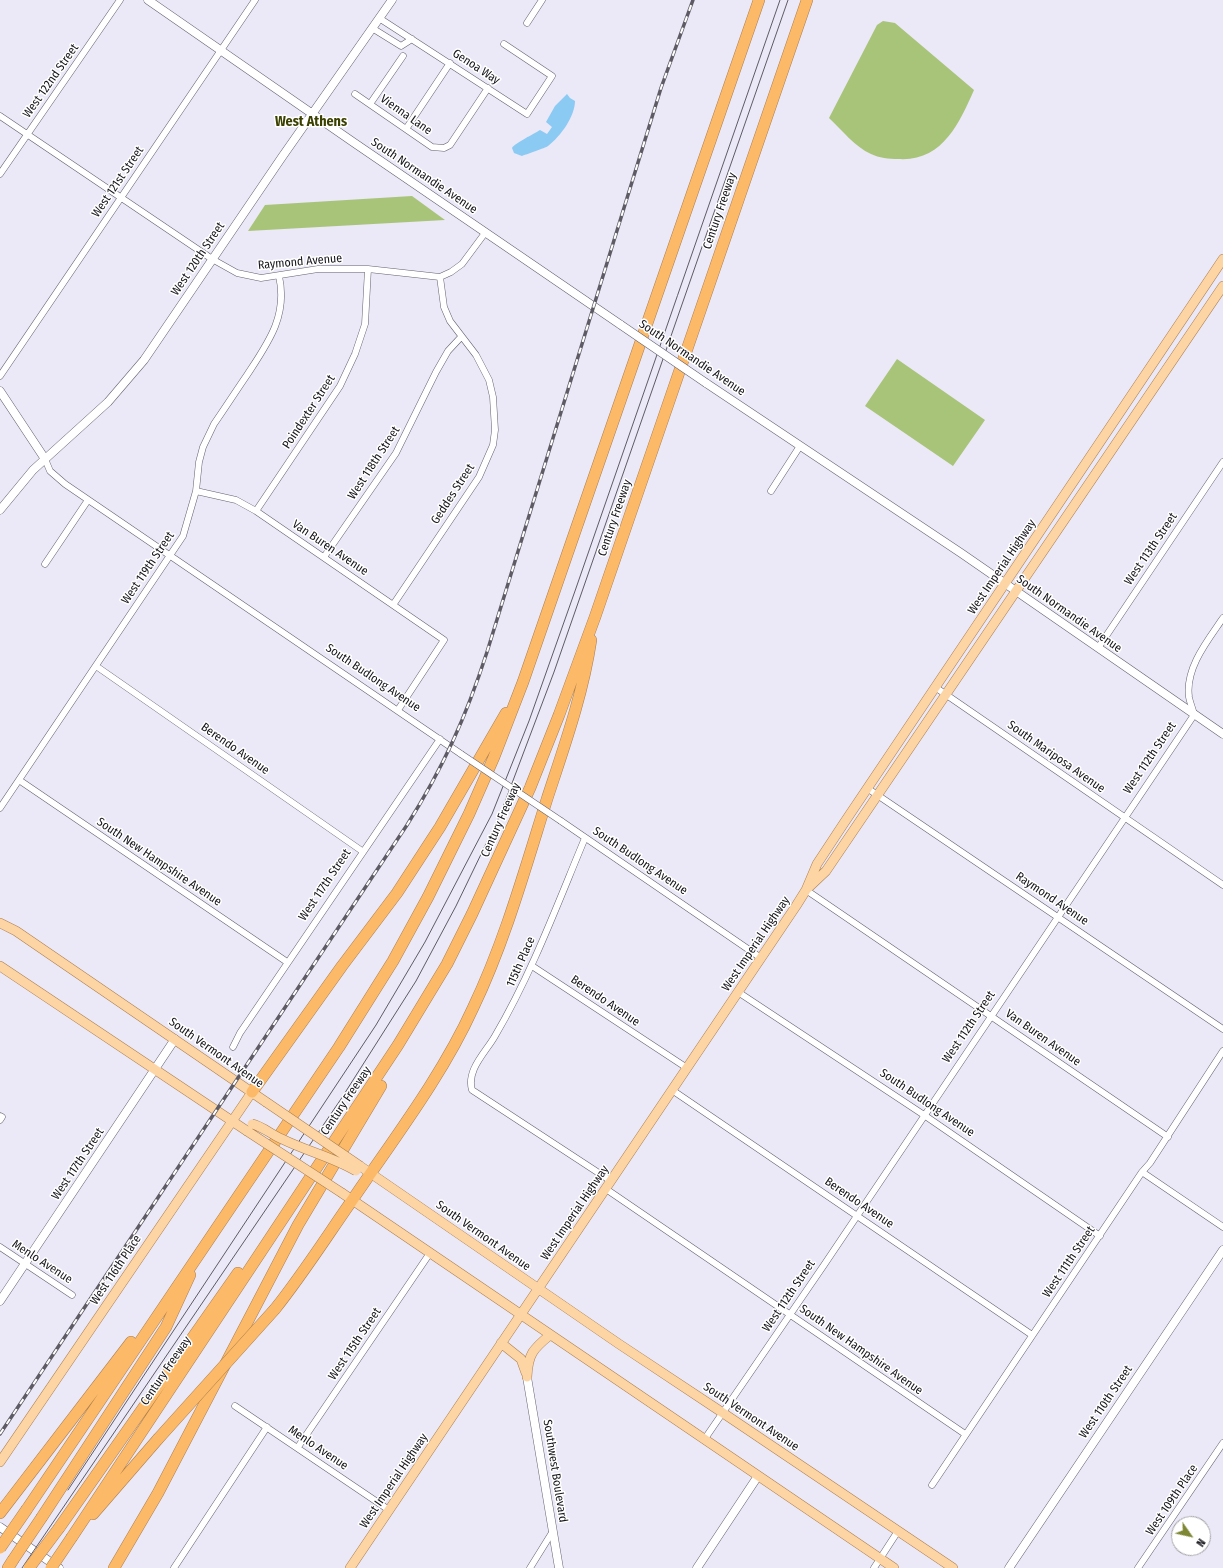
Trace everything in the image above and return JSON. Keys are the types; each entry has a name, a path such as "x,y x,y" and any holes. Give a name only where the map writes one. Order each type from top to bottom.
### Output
{"highway":[{"path":"0,1548 339,1047 393,961 428,897 472,808 524,682 759,0"},
{"name":"Century Freeway","path":"51,1568 398,1046 447,964 500,856 530,788 595,617 807,0"},
{"path":"72,1536 110,1496 158,1438 275,1309 304,1270 371,1173 456,1041 491,969 523,876 578,702 587,668 595,617"},
{"path":"252,1092 342,966 397,893 440,827 524,682"},
{"path":"114,1568 158,1493 295,1231 411,1034 447,964"},
{"path":"29,1568 214,1307 308,1181"},
{"path":"8,1568 166,1327 205,1244"},
{"path":"3,1509 97,1385 174,1290"}],"main road":[{"name":"West Imperial Highway","path":"350,1568 761,958 806,890 817,864 867,788 1006,584 1223,259"},
{"name":"West Imperial Highway","path":"806,890 826,871 947,695 1223,286"},
{"path":"826,871 832,851 856,815 856,805"},
{"name":"South Vermont Avenue","path":"0,923 16,931 252,1092 358,1168 371,1173 538,1289 953,1568"},
{"path":"0,966 231,1122 249,1128 352,1200 894,1568"},
{"name":"West 116th Place","path":"0,1462 252,1092"},
{"path":"249,1128 256,1125 294,1145 358,1168"},
{"path":"527,1377 528,1364 532,1351 550,1335"},
{"path":"501,1343 521,1359 527,1377"}],"street":[{"name":"West 122nd Street","path":"0,174 120,0"},
{"name":"South Normandie Avenue","path":"148,0 621,325 1006,584 1223,734"},
{"name":"West 121st Street","path":"0,376 255,0"},
{"name":"West 120th Street","path":"0,510 22,482 108,402 133,375 312,113 392,0"},
{"path":"527,23 542,0"},
{"name":"Genoa Way","path":"379,18 527,114 552,76 504,44"},
{"path":"372,28 401,46 412,39"},
{"path":"370,104 403,56"},
{"path":"406,129 450,63"},
{"name":"Vienna Lane","path":"355,94 432,147 444,148 450,145 488,88"},
{"name":"Raymond Avenue","path":"0,116 212,259 245,276 261,278 318,269 368,269 440,277"},
{"path":"440,277 452,272 462,264 485,232"},
{"name":"Poindexter Street","path":"256,511 340,386 349,367 364,324 368,269"},
{"name":"West 119th Street","path":"0,808 184,536 196,491 199,462 208,436 214,424 264,350 276,327 282,299 279,276"},
{"name":"Geddes Street","path":"393,605 479,478 493,445 495,415 489,380 476,355 450,321 444,307 440,277"},
{"name":"West 118th Street","path":"324,557 396,452 436,372 448,351 461,336"},
{"name":"South Budlong Avenue","path":"0,391 54,474 88,500 171,555 761,958"},
{"path":"771,491 800,446"},
{"name":"West 113th Street","path":"1098,648 1223,462"},
{"name":"Van Buren Avenue","path":"196,491 236,500 256,511 444,640 398,710"},
{"path":"45,564 88,500"},
{"path":"1194,715 1189,696 1192,672 1205,645 1223,618"},
{"name":"Berendo Avenue","path":"96,666 362,851"},
{"name":"South Mariposa Avenue","path":"935,687 1223,885"},
{"name":"West 112th Street","path":"704,1440 1194,715"},
{"name":"West 117th Street","path":"233,1047 240,1032 287,962 440,739"},
{"name":"South New Hampshire Avenue","path":"19,780 287,962"},
{"name":"Raymond Avenue","path":"867,788 1223,1029"},
{"name":"115th Place","path":"472,1090 470,1082 475,1067 512,1007 532,966 585,838"},
{"name":"Van Buren Avenue","path":"806,890 1168,1137"},
{"name":"Berendo Avenue","path":"532,966 687,1068"},
{"name":"South Budlong Avenue","path":"738,992 924,1115 1100,1236"},
{"name":"West 117th Street","path":"0,1301 175,1039"},
{"name":"West 111th Street","path":"932,1485 1142,1172 1168,1137 1223,1051"},
{"name":"South New Hampshire Avenue","path":"472,1090 790,1314 965,1434"},
{"name":"Berendo Avenue","path":"672,1090 1032,1335"},
{"path":"1142,1172 1223,1228"},
{"name":"Menlo Avenue","path":"0,1247 72,1294"},
{"name":"West 110th Street","path":"1009,1568 1223,1250"},
{"name":"West 115th Street","path":"298,1447 430,1253"},
{"name":"Southwest Boulevard","path":"527,1377 559,1568"},
{"name":"Menlo Avenue","path":"235,1406 298,1447 389,1510"},
{"path":"174,1568 267,1427"},
{"name":"West 109th Place","path":"1138,1568 1223,1443"},
{"path":"697,1568 758,1476"},
{"path":"0,1528 59,1568"},
{"path":"874,1568 898,1531"},
{"path":"530,1568 553,1532"}],"green space":[{"path":"883,21 895,23 974,90 962,116 947,138 926,154 913,158 898,159 871,154 854,143 829,118 877,25"},
{"path":"412,196 445,220 248,231 265,205"},
{"path":"897,359 985,420 953,466 865,406"}],"water":[{"path":"567,94 575,101 573,113 558,137 548,146 540,150 522,156 514,153 512,148 540,130 547,134 552,127 546,122 555,106"}],"tram line":[{"path":"68,1490 376,1025 425,942 492,814 529,721 575,591 780,0"},
{"path":"22,1568 341,1099 416,981 456,906 500,815 554,672 788,0"}],"railway":[{"path":"0,1434 407,825 432,783 453,742 471,698 487,652 661,88 693,0"}],"district":[{"name":"West Athens","path":"311,122"}]}
